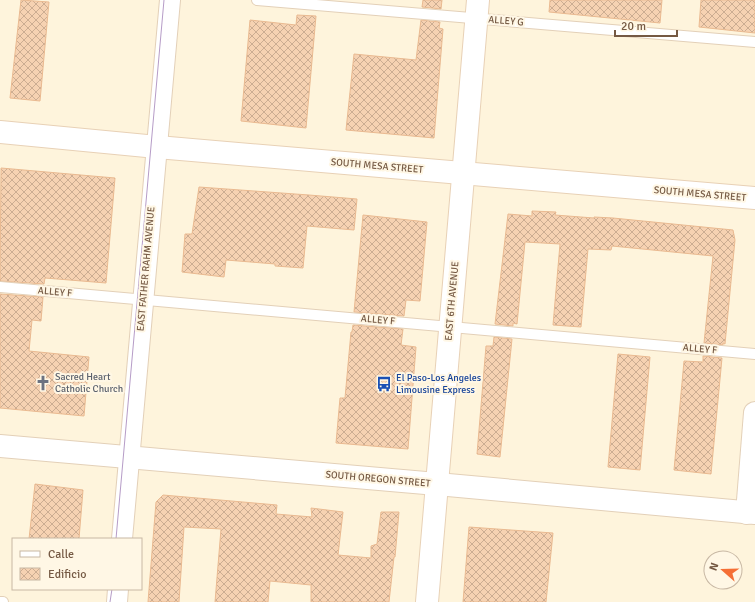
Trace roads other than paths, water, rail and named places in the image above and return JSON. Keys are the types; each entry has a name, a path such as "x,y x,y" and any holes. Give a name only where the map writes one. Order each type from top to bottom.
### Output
{"main road":[{"name":"EAST 6TH AVENUE","path":"427,602 478,9"},
{"name":"SOUTH MESA STREET","path":"0,132 157,147 755,198"},
{"path":"751,513 755,413"},
{"name":"SOUTH OREGON STREET","path":"0,446 751,513"}],"street":[{"name":"EAST FATHER RAHM AVENUE","path":"122,538 142,300 170,0"},
{"path":"117,602 118,590"}],"lane":[{"name":"ALLEY G","path":"258,0 478,9 755,42"},
{"name":"ALLEY F","path":"0,287 755,354"}],"tram line":[{"path":"116,538 164,0"},
{"path":"110,602 112,590"}],"place":[{"name":"Sacred Heart Catholic Church","path":"43,383"},
{"name":"El Paso-Los Angeles Limousine Express","path":"384,384"}]}
